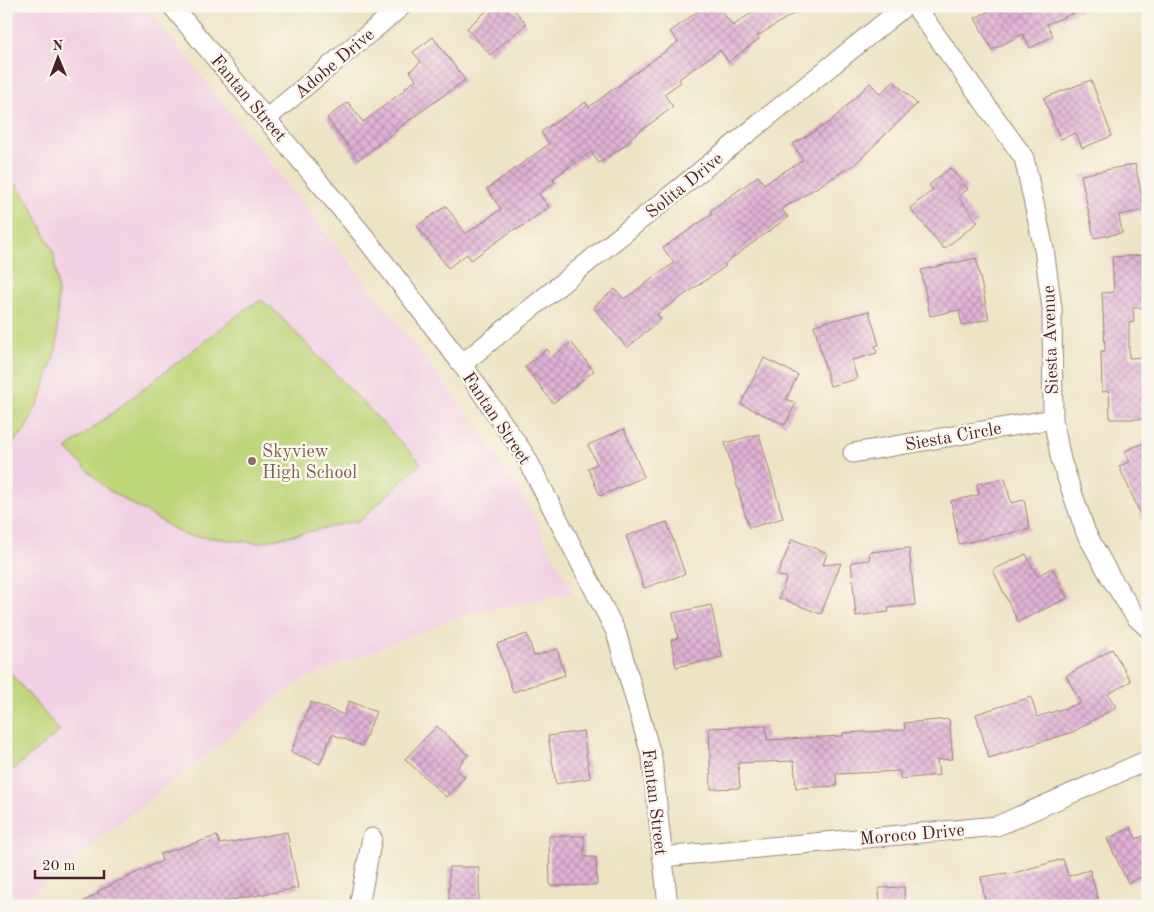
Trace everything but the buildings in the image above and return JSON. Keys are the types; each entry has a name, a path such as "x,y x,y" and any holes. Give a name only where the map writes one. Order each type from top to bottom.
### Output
{"street":[{"name":"Fantan Street","path":"172,6 363,235 462,364 526,457 616,632 652,758 668,906"},
{"name":"Adobe Drive","path":"266,119 402,6"},
{"name":"Solita Drive","path":"462,364 905,6"},
{"name":"Siesta Avenue","path":"914,6 1024,158 1044,249 1052,308 1053,419 1061,460 1086,533 1111,578 1136,617 1148,628"},
{"name":"Siesta Circle","path":"853,453 1053,419"},
{"name":"Moroco Drive","path":"662,857 997,826 1148,760"},
{"path":"359,906 372,838"}],"shaded area":[{"name":"Skyview High School","path":"6,6 146,6 417,348 474,423 524,499 573,593 467,614 301,680 15,906 6,906"}],"green space":[{"path":"6,174 16,184 32,207 54,253 58,291 57,346 41,397 24,432 6,449"},
{"path":"261,300 272,308 421,463 361,520 258,543 185,535 108,490 66,449 247,308"},
{"path":"6,668 60,731 6,775"}],"place":[{"name":"Skyview High School","path":"252,461"}]}
